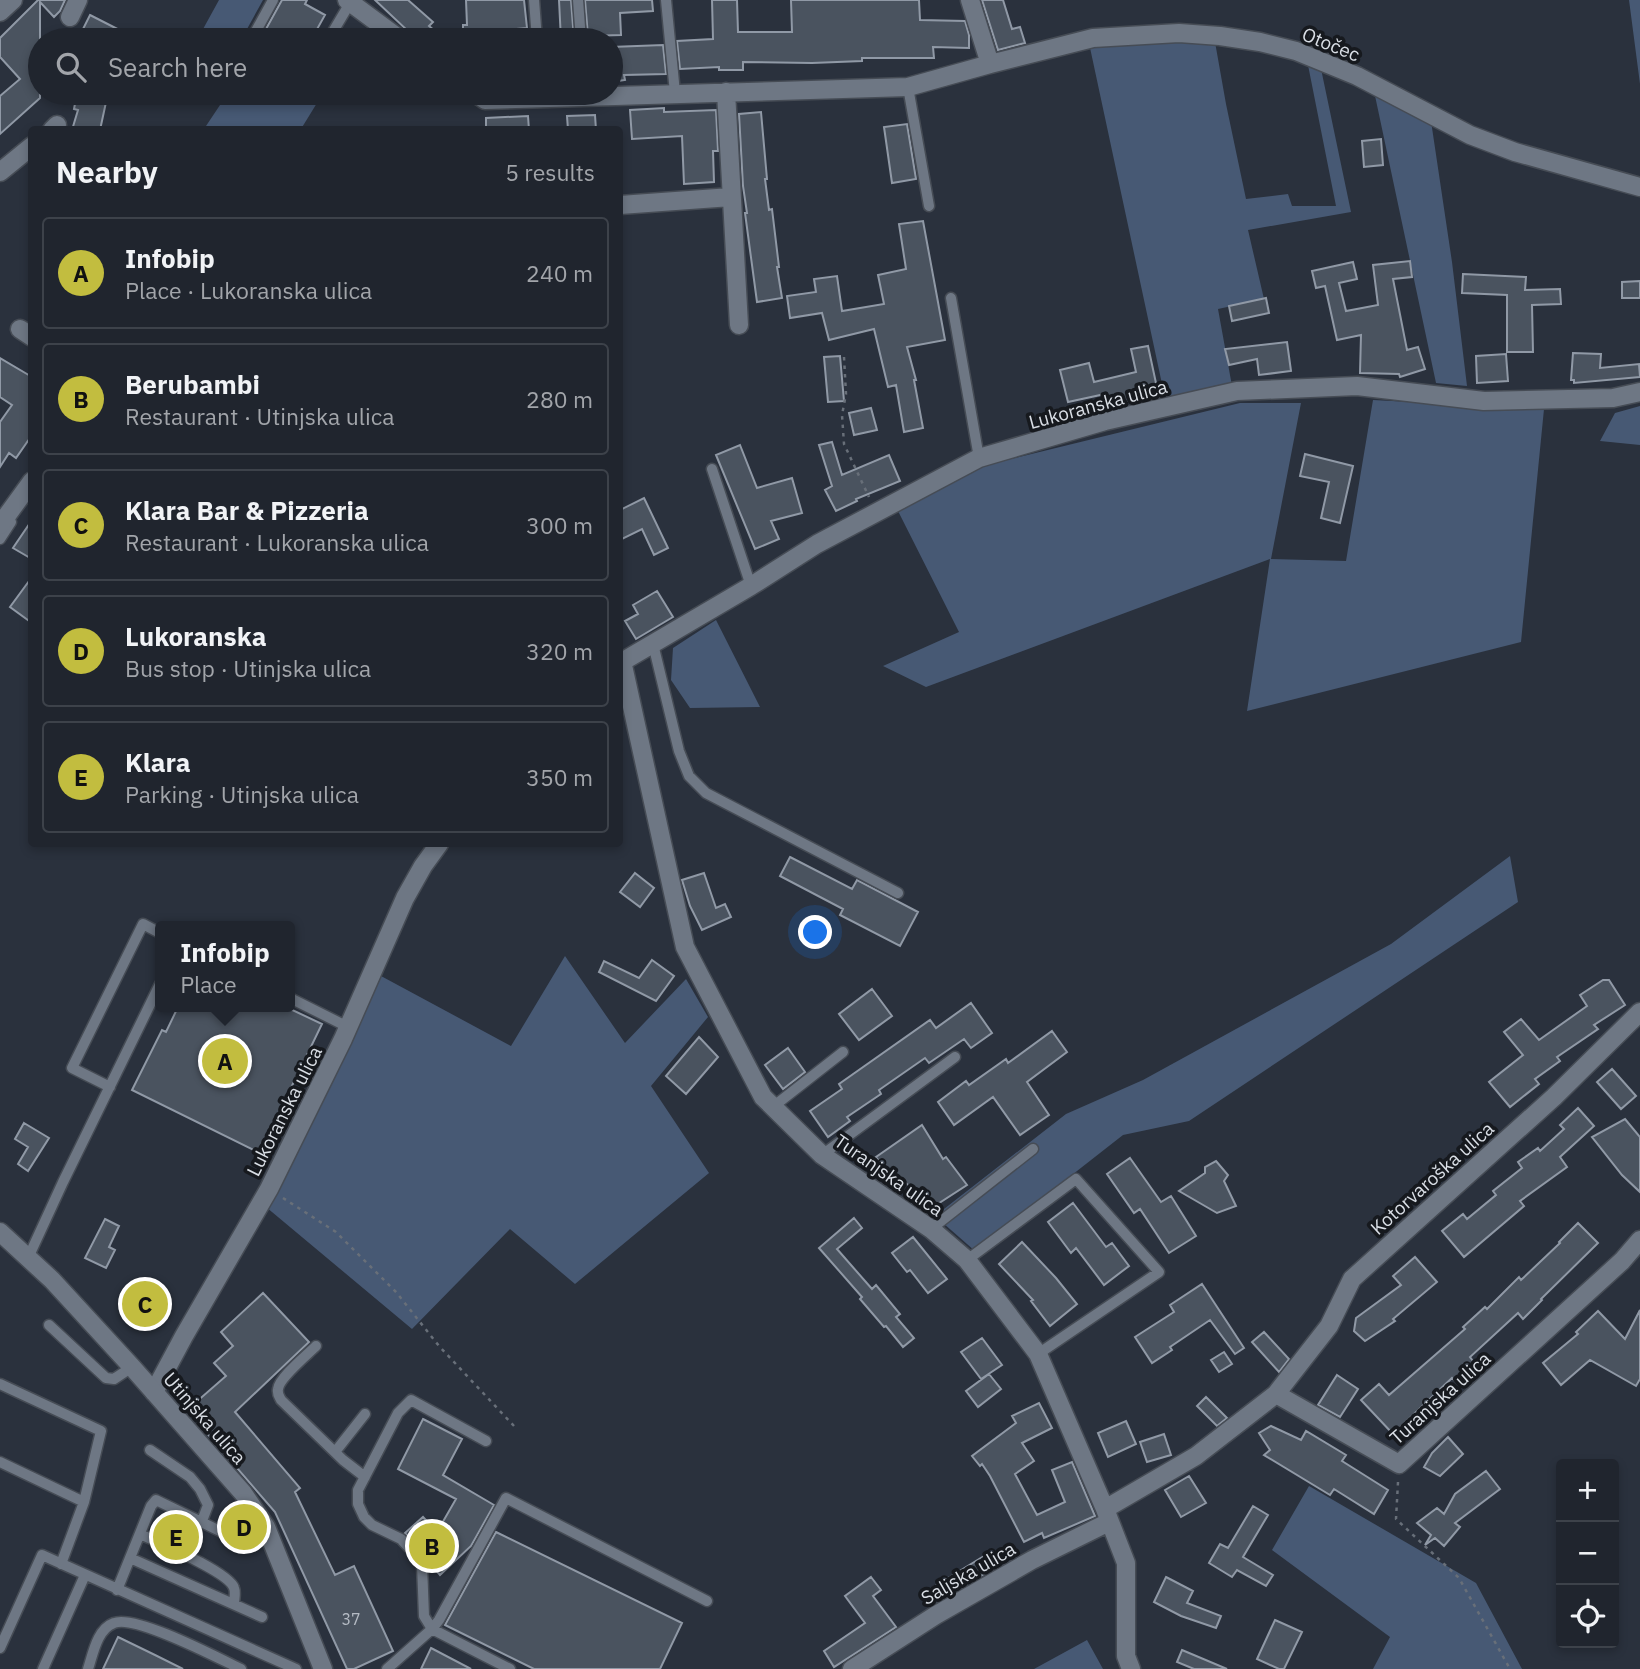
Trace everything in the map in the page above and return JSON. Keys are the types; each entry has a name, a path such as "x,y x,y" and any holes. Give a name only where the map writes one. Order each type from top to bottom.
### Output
{"street":[{"path":"0,12 13,0"},
{"path":"70,18 78,0"},
{"path":"970,0 990,64"},
{"path":"349,1 385,28"},
{"name":"Otočec","path":"623,94 908,87 1093,38 1179,33 1220,36 1296,51 1345,71 1471,135 1515,152 1640,187"},
{"path":"726,92 739,325"},
{"path":"0,172 28,149"},
{"path":"623,205 731,197"},
{"name":"Lukoranska ulica","path":"623,661 817,544 979,458 1105,421 1237,391 1357,386 1484,401 1613,398 1640,392"},
{"path":"0,526 28,487"},
{"name":"Turanjska ulica","path":"623,671 685,947 763,1097 822,1155 931,1229 967,1260 1038,1354 1126,1563 1126,1656 1130,1669"},
{"name":"Lukoranska ulica","path":"154,1392 269,1189 348,1027 405,898 437,847"},
{"name":"Kotorvaroška ulica","path":"1276,1394 1329,1326 1352,1279 1554,1097 1640,1012"},
{"name":"Utinjska ulica","path":"0,1232 52,1280 243,1493 276,1550 323,1669"},
{"name":"Turanjska ulica","path":"1276,1394 1399,1464 1622,1261 1640,1240"},
{"path":"1107,1516 1196,1456 1276,1394"},
{"name":"Saljska ulica","path":"852,1669 936,1615 1107,1516"}],"lane":[{"path":"258,28 273,0"},
{"path":"534,0 536,28"},
{"path":"578,0 580,28"},
{"path":"666,0 675,93"},
{"path":"334,28 349,1"},
{"path":"908,87 929,206"},
{"path":"951,298 979,458"},
{"path":"712,470 751,586"},
{"path":"0,539 28,499"},
{"path":"653,644 679,751 689,776 706,793 898,893"},
{"path":"110,1087 72,1068 143,924 155,930"},
{"path":"28,1258 155,995"},
{"path":"295,1000 348,1027"},
{"path":"774,1106 843,1052"},
{"path":"822,1155 955,1057"},
{"path":"931,1229 1033,1149"},
{"path":"967,1260 1076,1179 1159,1272 1038,1354"},
{"path":"49,1325 106,1378 114,1380 132,1367"},
{"path":"316,1346 284,1378 277,1392 281,1400 365,1477"},
{"path":"0,1384 101,1431 84,1502 61,1564"},
{"path":"486,1441 411,1400 398,1413 358,1490 358,1504 363,1517 372,1525 401,1539 422,1565 425,1616 432,1629 510,1669"},
{"path":"335,1452 365,1414"},
{"path":"150,1450 190,1477 200,1489 208,1505 202,1521"},
{"path":"0,1462 84,1502"},
{"path":"387,1669 439,1620 506,1498 707,1601"},
{"path":"117,1590 151,1506 156,1500 224,1533"},
{"path":"140,1534 211,1568 230,1582 235,1591 234,1604"},
{"path":"0,1648 42,1555 296,1669"},
{"path":"130,1558 262,1617"},
{"path":"43,1669 85,1575"},
{"path":"88,1669 97,1642 115,1622 151,1628 241,1669"}],"path":[{"path":"844,356 844,444 877,512"},
{"path":"269,1189 336,1232 396,1293 439,1346 514,1426"},
{"path":"1399,1464 1396,1519 1459,1578 1510,1669"}],"shaded area":[{"path":"219,0 263,0 248,28 204,28"},
{"path":"1629,0 1640,0 1640,84"},
{"path":"1123,39 1215,42 1246,199 1288,194 1292,206 1336,206 1307,60 1320,64 1351,212 1248,230 1264,299 1218,309 1232,386 1165,398 1089,43"},
{"path":"1374,91 1431,121 1467,386 1436,383"},
{"path":"220,105 316,105 303,126 206,126"},
{"path":"1373,400 1544,409 1521,642 1247,711 1270,559 926,687 883,666 959,632 898,511 986,465 1240,403 1301,403 1271,559 1346,561"},
{"path":"1640,406 1640,445 1600,441 1615,413"},
{"path":"716,620 760,707 690,708 671,680 673,648"},
{"path":"1510,856 1518,902 1189,1121 1123,1135 975,1251 935,1216 1066,1114 1143,1080 1391,944"},
{"path":"565,956 625,1043 686,979 708,1017 651,1086 709,1173 575,1284 510,1229 412,1329 266,1207 381,976 511,1046"},
{"path":"1309,1486 1476,1583 1522,1669 1373,1669 1390,1637 1272,1550"},
{"path":"1087,1640 1103,1669 1034,1669"}],"building":[{"path":"38,0 65,0 54,17 40,2 40,28 28,28 28,105 32,105 0,134 0,96 20,79 0,57 0,38"},
{"path":"282,0 307,0 305,4 325,15 318,28 267,28"},
{"path":"375,0 408,0 433,22 429,26 431,28 405,28"},
{"path":"466,0 524,0 527,28 463,28 463,25 467,25"},
{"path":"559,0 571,0 573,28 560,28"},
{"path":"585,0 652,0 653,11 620,13 621,28 587,28"},
{"path":"712,0 737,0 738,32 792,32 791,0 919,0 920,20 965,21 969,48 933,47 934,58 862,58 862,61 812,63 743,62 743,70 719,70 719,67 680,69 677,41 713,39"},
{"path":"982,0 1003,0 1012,29 1020,27 1025,43 998,50"},
{"path":"90,15 115,28 84,28"},
{"path":"663,45 666,74 624,75 623,80 623,47"},
{"path":"75,105 105,105 101,126 73,126 78,110 74,109"},
{"path":"664,108 664,112 716,110 718,151 713,151 714,182 684,184 682,136 632,139 630,110"},
{"path":"761,112 765,179 769,210 772,209 782,298 757,302 745,213 739,114"},
{"path":"595,115 596,126 568,126 567,116"},
{"path":"528,116 529,126 486,126 486,118"},
{"path":"907,124 916,179 892,183 884,127"},
{"path":"1381,139 1383,165 1364,167 1362,141"},
{"path":"923,221 945,340 907,347 916,380 923,428 904,432 896,385 888,387 874,329 829,340 822,313 790,318 787,296 816,292 814,279 837,276 842,311 884,304 878,275 906,269 899,224"},
{"path":"1410,261 1412,277 1393,279 1407,350 1418,347 1425,369 1400,377 1399,374 1360,373 1361,335 1337,340 1325,286 1316,288 1312,271 1353,262 1357,279 1339,283 1346,311 1378,305 1373,265"},
{"path":"1463,274 1526,277 1525,290 1560,289 1561,304 1532,305 1533,352 1507,352 1507,295 1462,293"},
{"path":"1640,281 1640,298 1622,298 1622,282"},
{"path":"1266,298 1269,313 1232,321 1229,306"},
{"path":"1287,342 1291,371 1259,375 1257,359 1229,365 1225,349"},
{"path":"1148,346 1159,397 1108,405 1105,394 1068,402 1060,370 1089,363 1094,382 1136,372 1131,349"},
{"path":"1573,353 1601,354 1600,368 1639,364 1640,377 1574,383 1574,380 1571,380"},
{"path":"1506,354 1508,381 1477,383 1476,356"},
{"path":"840,356 844,401 828,402 824,357"},
{"path":"0,358 28,375 28,441 16,458 9,453 0,467 0,422 12,405 0,397"},
{"path":"871,408 877,430 854,435 849,413"},
{"path":"832,442 842,475 889,455 900,481 856,499 857,501 836,511 825,490 832,486 819,445"},
{"path":"740,445 757,488 792,478 802,513 771,521 779,539 755,549 716,455"},
{"path":"1305,454 1353,466 1340,523 1321,518 1329,482 1300,476"},
{"path":"644,498 668,548 654,555 642,529 623,538 623,508"},
{"path":"28,526 28,557 13,548"},
{"path":"28,582 28,620 10,607"},
{"path":"657,591 673,617 636,639 625,621 638,614 633,605"},
{"path":"790,857 852,889 857,880 918,912 900,946 840,915 843,909 780,876"},
{"path":"635,873 654,888 640,907 620,892"},
{"path":"704,873 716,908 725,904 731,917 702,930 690,906 682,880"},
{"path":"652,960 674,976 656,1001 599,972 604,961 639,978"},
{"path":"1603,980 1609,980 1625,1005 1594,1025 1598,1029 1557,1057 1560,1061 1535,1079 1539,1084 1510,1107 1489,1082 1523,1055 1504,1032 1521,1019 1539,1040 1587,1006 1580,995"},
{"path":"872,989 892,1016 859,1040 839,1014"},
{"path":"971,1003 992,1033 971,1048 964,1039 929,1063 925,1058 879,1090 881,1094 847,1117 850,1121 828,1137 810,1111 842,1089 839,1084 930,1020 936,1028"},
{"path":"295,1011 322,1024 288,1094 297,1098 268,1157 132,1090 162,1030 166,1032 176,1012"},
{"path":"1052,1031 1067,1052 1027,1082 1049,1115 1020,1135 993,1097 954,1125 938,1102 966,1081 969,1085 1006,1059 1008,1063"},
{"path":"699,1037 718,1057 686,1094 666,1076"},
{"path":"788,1048 805,1072 783,1089 765,1065"},
{"path":"1612,1069 1636,1096 1621,1109 1597,1082"},
{"path":"1578,1108 1594,1126 1560,1157 1567,1167 1520,1201 1524,1206 1464,1257 1442,1231 1463,1214 1467,1219 1496,1195 1493,1191 1522,1168 1518,1162 1538,1148 1540,1151 1564,1129 1560,1125"},
{"path":"1625,1119 1640,1137 1640,1192 1622,1175 1592,1137"},
{"path":"24,1123 49,1138 28,1171 18,1164 28,1147 15,1139"},
{"path":"922,1125 943,1159 946,1157 967,1185 933,1207 900,1178 894,1183 876,1157"},
{"path":"1130,1158 1161,1202 1171,1196 1196,1236 1169,1253 1140,1209 1134,1213 1107,1174"},
{"path":"1216,1161 1228,1175 1224,1181 1236,1206 1217,1213 1179,1191 1205,1173 1205,1167"},
{"path":"1073,1203 1106,1247 1112,1243 1129,1266 1104,1285 1076,1248 1071,1253 1048,1222"},
{"path":"854,1218 862,1228 837,1249 872,1289 876,1285 900,1314 896,1317 914,1338 903,1347 819,1248"},
{"path":"105,1219 119,1226 109,1247 115,1250 106,1268 85,1258"},
{"path":"1578,1223 1598,1243 1523,1319 1518,1313 1470,1357 1476,1365 1456,1382 1452,1378 1393,1434 1361,1400 1379,1384 1389,1395 1465,1329 1463,1327 1485,1307 1487,1309 1519,1277 1521,1280"},
{"path":"913,1237 947,1279 928,1293 892,1253"},
{"path":"1022,1242 1077,1304 1050,1326 1031,1301 1033,1300 999,1264"},
{"path":"1415,1257 1437,1282 1393,1319 1395,1321 1365,1341 1354,1331 1356,1318 1401,1285 1393,1276"},
{"path":"1202,1284 1244,1348 1235,1354 1210,1320 1170,1347 1172,1350 1152,1363 1135,1337 1174,1312 1170,1305"},
{"path":"263,1293 309,1342 235,1412 300,1488 295,1492 335,1575 354,1566 393,1651 354,1669 347,1669 275,1512 187,1410 226,1376 214,1363 233,1346 221,1332"},
{"path":"1640,1310 1640,1379 1636,1386 1590,1360 1561,1385 1543,1363 1578,1334 1576,1332 1598,1311 1625,1339"},
{"path":"1264,1332 1289,1359 1279,1372 1252,1342"},
{"path":"982,1338 1002,1365 981,1379 961,1352"},
{"path":"1224,1352 1232,1364 1219,1372 1211,1360"},
{"path":"989,1374 1001,1389 978,1407 966,1391"},
{"path":"1337,1375 1358,1389 1340,1417 1318,1405"},
{"path":"1206,1397 1227,1418 1217,1426 1197,1406"},
{"path":"1039,1403 1052,1428 1022,1443 1034,1461 1015,1474 1037,1515 1065,1502 1052,1470 1072,1462 1095,1516 1044,1538 1042,1533 1024,1542 990,1476 972,1456 1016,1423 1012,1416"},
{"path":"423,1419 462,1439 443,1475 494,1505 471,1546 440,1575 405,1533 423,1517 437,1532 456,1499 398,1469"},
{"path":"1126,1421 1136,1444 1108,1457 1098,1433"},
{"path":"1271,1426 1301,1440 1306,1431 1346,1455 1342,1461 1388,1490 1374,1514 1334,1489 1330,1495 1264,1455 1270,1450 1259,1433"},
{"path":"1164,1434 1171,1455 1147,1462 1140,1442"},
{"path":"1448,1437 1463,1454 1440,1476 1424,1467 1432,1453"},
{"path":"1486,1471 1500,1489 1455,1523 1460,1527 1444,1546 1435,1538 1425,1545 1431,1535 1417,1523 1437,1508 1444,1514 1455,1494"},
{"path":"1189,1476 1206,1503 1181,1517 1165,1490"},
{"path":"1253,1506 1268,1515 1243,1557 1273,1575 1266,1586 1237,1570 1232,1577 1209,1563 1220,1544 1228,1548"},
{"path":"496,1532 682,1623 660,1669 534,1669 445,1625"},
{"path":"984,1556 993,1569 935,1602 927,1591"},
{"path":"871,1577 881,1590 873,1596 896,1627 834,1667 824,1651 865,1623 845,1596"},
{"path":"1166,1577 1193,1591 1187,1603 1221,1616 1216,1628 1181,1616 1154,1602"},
{"path":"1275,1620 1302,1632 1284,1669 1257,1659"},
{"path":"118,1637 155,1655 183,1669 103,1669"},
{"path":"431,1648 471,1669 421,1669"},
{"path":"1182,1650 1227,1669 1194,1669 1177,1662"}],"place":[{"name":"Infobip","path":"225,1061"},
{"name":"Klara Bar & Pizzeria","path":"145,1304"},
{"name":"Lukoranska","path":"244,1527"},
{"name":"Klara","path":"176,1537"},
{"name":"Berubambi","path":"432,1546"}]}
